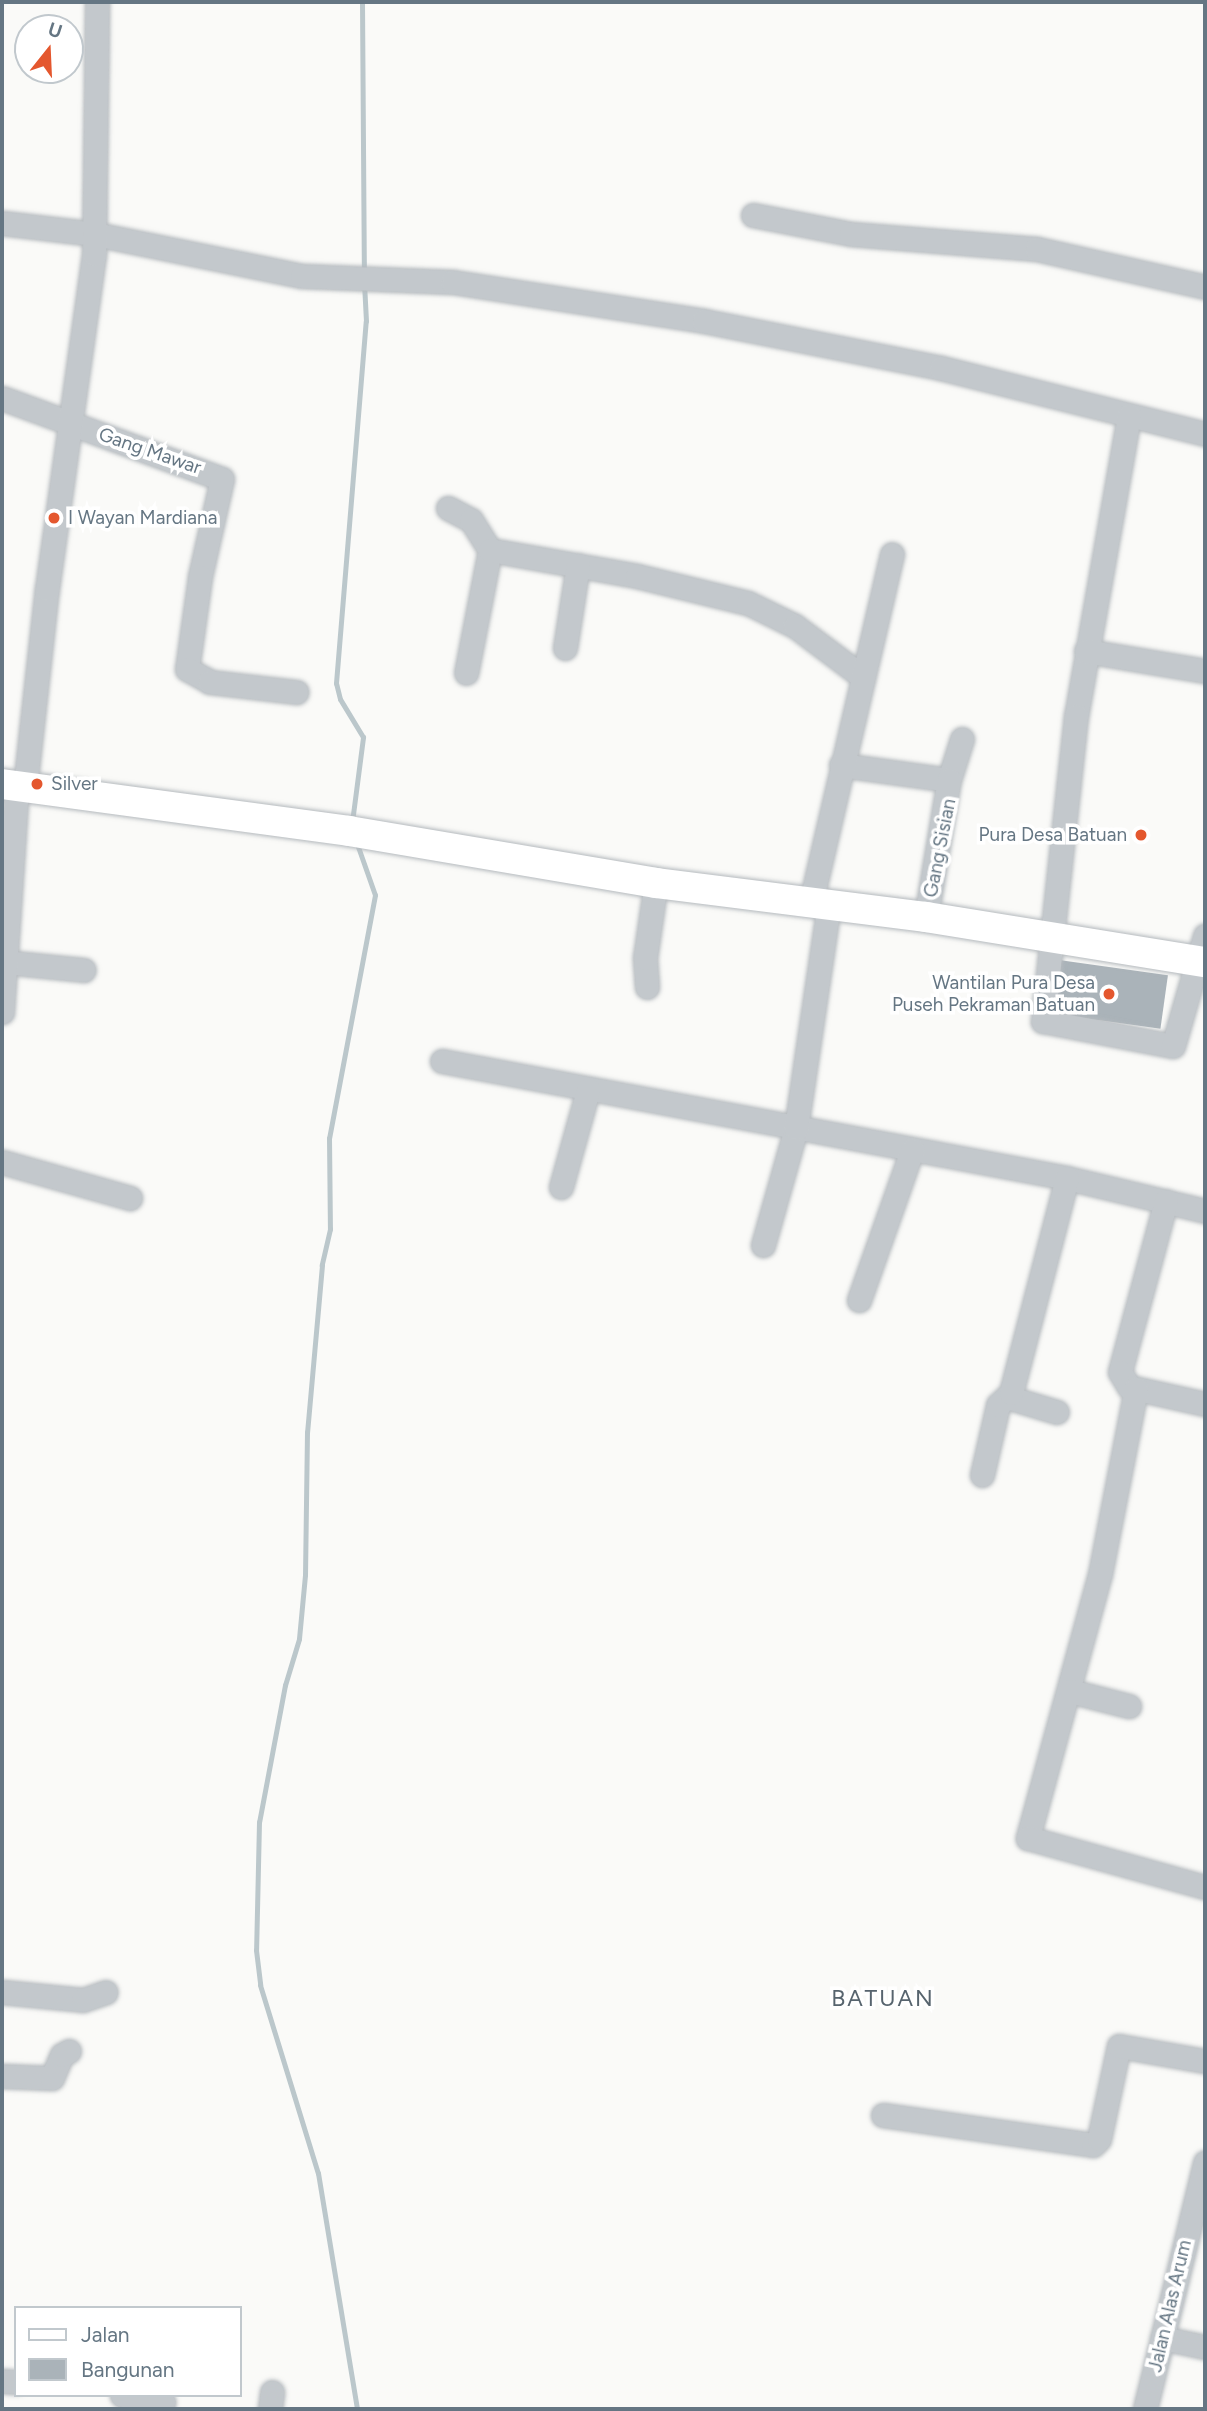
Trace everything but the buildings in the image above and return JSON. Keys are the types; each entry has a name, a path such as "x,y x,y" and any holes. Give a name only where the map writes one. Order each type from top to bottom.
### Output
{"main road":[{"path":"15,786 349,831 656,883 926,917 1050,936 1203,953"}],"street":[{"path":"2,1012 15,786 70,423 95,233 97,2"},
{"path":"753,215 851,234 1037,249 1205,287"},
{"path":"2,223 95,233 302,276 453,282 704,321 942,368 1205,433"},
{"name":"Gang Mawar","path":"2,398 218,475 222,485 200,578 187,669 210,682 296,692"},
{"path":"1129,416 1086,651 1050,936 1044,1023 1167,1046 1178,1039 1203,953"},
{"path":"448,508 471,520 490,550 466,673"},
{"path":"490,550 578,565 748,603 795,626 863,677"},
{"path":"763,1245 796,1128 820,903 841,765 892,554"},
{"path":"565,648 578,565"},
{"path":"1086,651 1205,671"},
{"name":"Gang Sisian","path":"926,917 949,780 962,739"},
{"path":"841,765 949,780"},
{"path":"647,987 645,958 656,883"},
{"path":"5,962 84,970"},
{"path":"442,1061 1068,1178 1205,1211"},
{"path":"561,1188 588,1090"},
{"path":"859,1300 912,1150"},
{"path":"2,1162 130,1198"},
{"path":"982,1475 998,1405 1007,1397 1068,1178"},
{"path":"1166,1201 1120,1372 1136,1389 1205,1404"},
{"path":"1136,1389 1100,1574 1028,1838 1086,1857 1205,1887"},
{"path":"1007,1397 1057,1412"},
{"path":"1070,1691 1129,1706"},
{"path":"2,1992 83,2000 106,1993"},
{"path":"883,2115 1093,2145 1100,2139 1119,2046 1205,2061"},
{"path":"2,2076 52,2078 62,2055 69,2051"},
{"name":"Jalan Alas Arum","path":"1145,2409 1162,2337 1196,2236 1205,2162"},
{"path":"1162,2337 1205,2347"},
{"path":"134,2397 163,2402"}],"waterway":[{"path":"362,2 364,272"},
{"path":"352,822 363,737 340,699 336,683 366,321 364,285"},
{"path":"356,841 375,895 329,1138 330,1229 322,1265 307,1432 305,1575 299,1639 285,1685 259,1822 256,1950 260,1985 318,2173 357,2409"}],"place":[{"name":"I Wayan Mardiana","path":"54,518"},
{"name":"Silver","path":"37,784"},
{"name":"Pura Desa Batuan","path":"1141,835"},
{"name":"Wantilan Pura Desa Puseh Pekraman Batuan","path":"1109,994"}],"district":[{"name":"BATUAN","path":"883,1998"}]}
